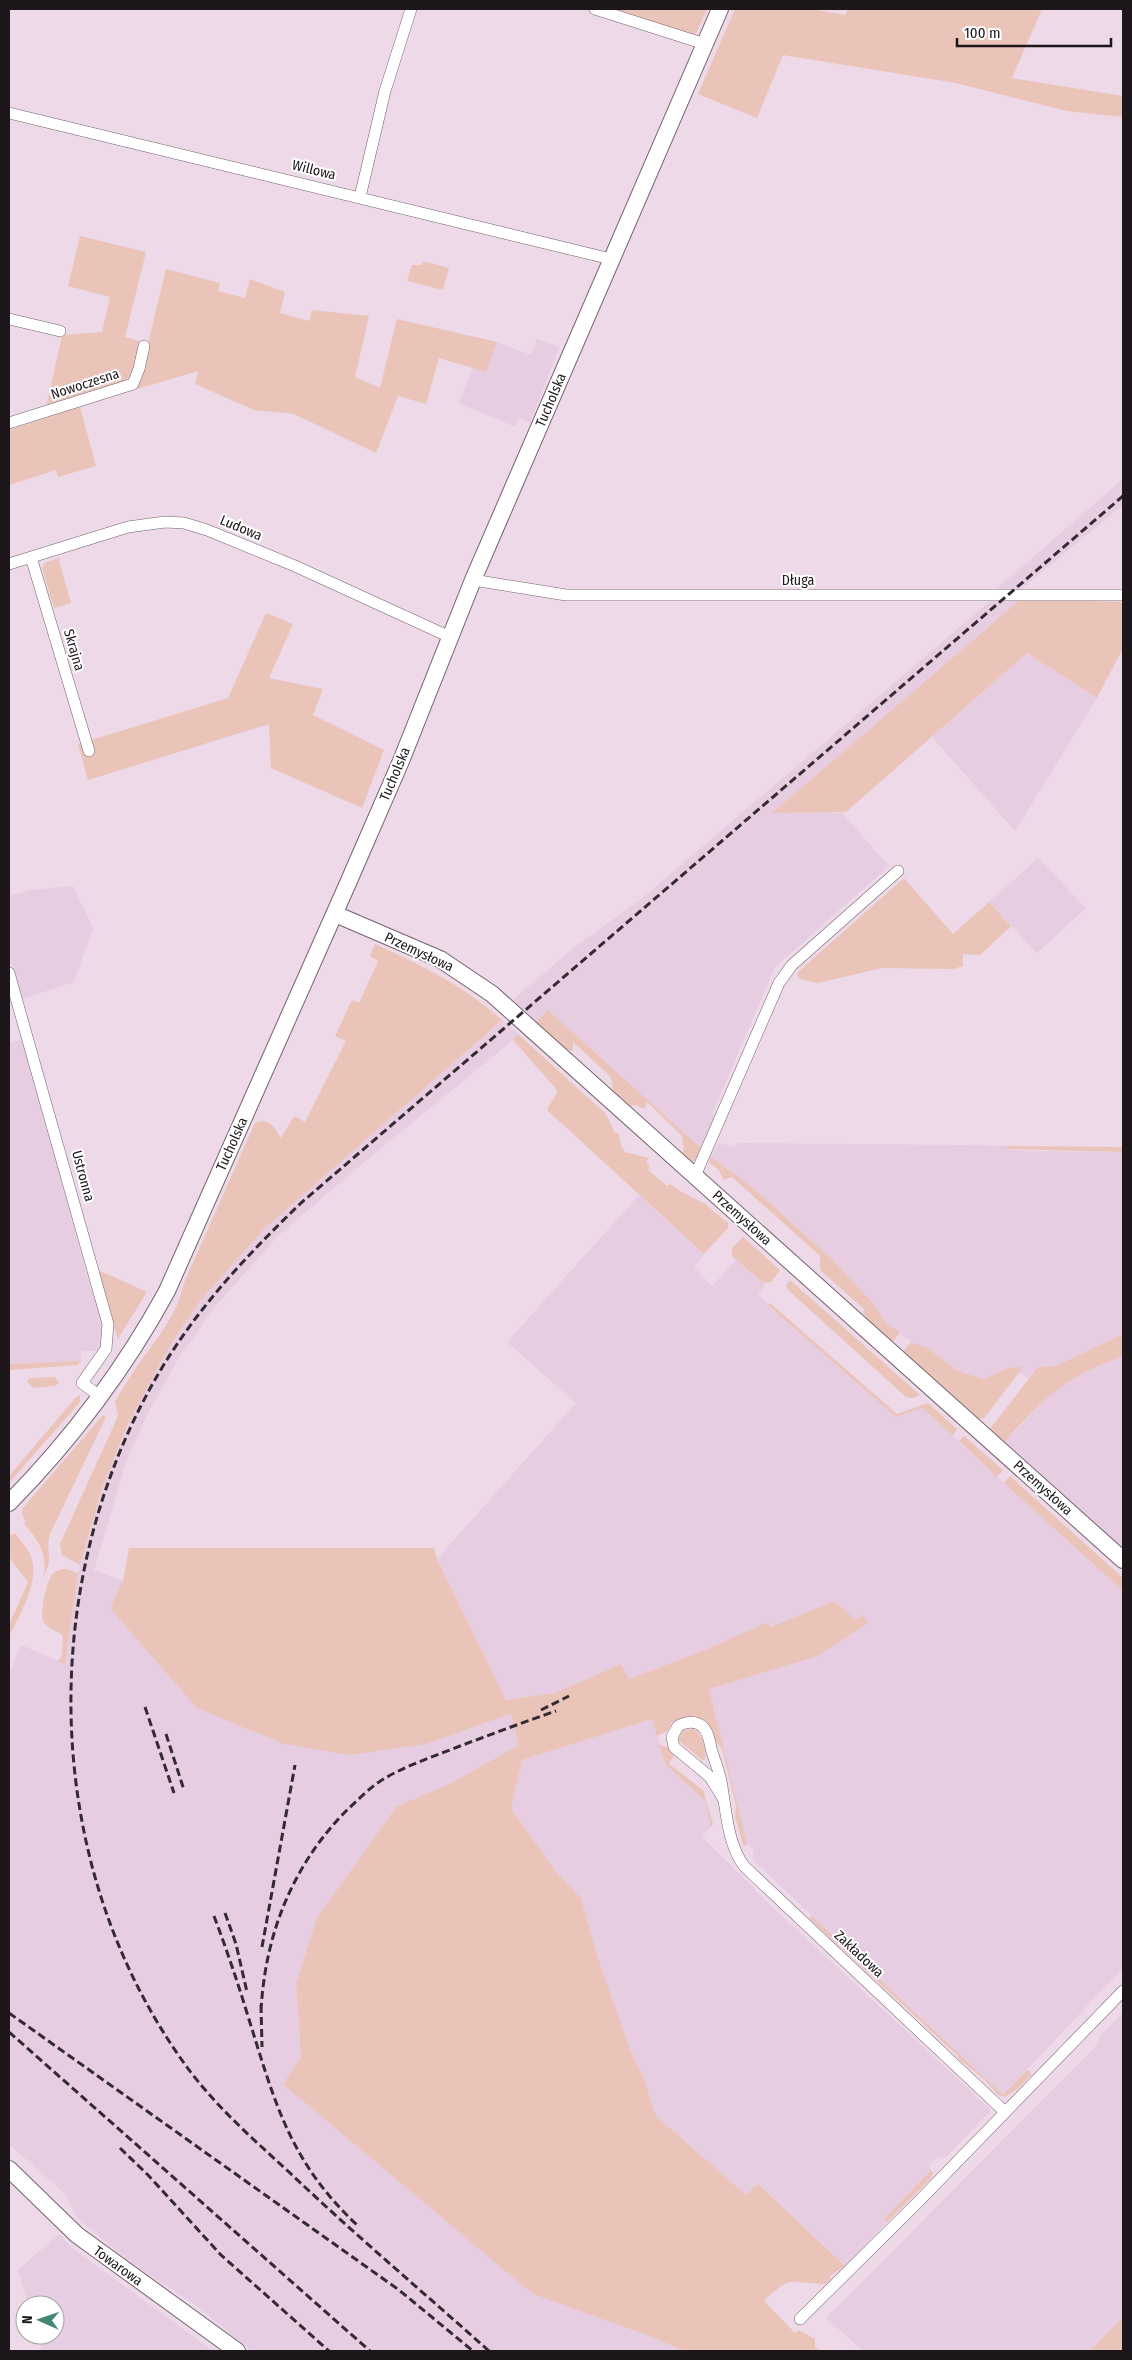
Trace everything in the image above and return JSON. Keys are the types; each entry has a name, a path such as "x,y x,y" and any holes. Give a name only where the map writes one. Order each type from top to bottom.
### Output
{"main road":[{"name":"Tucholska","path":"9,1503 44,1468 101,1397 136,1345 167,1290 401,761 473,580 720,9"},
{"name":"Przemysłowa","path":"334,914 429,954 468,977 511,1011 1123,1560"},
{"name":"Towarowa","path":"9,2170 77,2235 237,2351"}],"street":[{"path":"360,197 385,91 411,9"},
{"path":"595,9 705,44"},
{"name":"Willowa","path":"9,113 611,259"},
{"path":"9,320 60,331"},
{"name":"Nowoczesna","path":"9,423 133,384 139,369 144,346"},
{"name":"Ludowa","path":"9,564 128,527 165,522 184,523 207,530 294,566 450,637"},
{"name":"Skrajna","path":"31,557 89,751"},
{"name":"Długa","path":"473,580 566,595 1123,595"},
{"path":"695,1176 779,983 792,965 898,871"},
{"name":"Ustronna","path":"9,972 108,1324 106,1349 82,1383 101,1397"},
{"path":"691,1722 699,1724 705,1730 720,1776 722,1798 710,1777 674,1747 672,1737 678,1726 691,1722"},
{"name":"Zakładowa","path":"722,1798 737,1853 746,1868 1005,2112"},
{"path":"800,2319 1123,1991"}],"shaded area":[{"path":"605,9 707,9 696,34 692,35"},
{"path":"735,9 811,9 845,15 848,9 1042,9 1012,78 1123,96 1123,117 1067,111 956,83 783,55 757,118 698,94"},
{"path":"80,236 146,252 125,337 143,342 135,371 118,385 94,395 46,408 62,335 102,332 110,297 68,286"},
{"path":"423,261 449,268 443,290 407,281 412,265 422,265"},
{"path":"166,269 220,283 218,291 245,298 250,279 285,292 280,313 309,321 312,310 369,316 355,377 380,388 397,319 497,342 486,372 439,358 426,404 398,396 376,453 294,414 254,410 195,384 198,371 137,389"},
{"path":"537,339 559,347 530,423 518,418 515,427 459,403 473,367 486,371 497,342 531,355"},
{"path":"80,407 96,466 58,477 56,470 9,485 9,430"},
{"path":"1123,479 1123,505 1019,591 994,591"},
{"path":"61,557 59,561 71,603 54,608 42,568 45,563"},
{"path":"1021,599 773,812 842,813 889,866 775,967 712,1114 717,1117 703,1150 548,1010 534,1024 513,1000 572,949 641,899 989,602"},
{"path":"1021,599 1123,602 1123,648 1097,698 1027,653 846,812 772,813"},
{"path":"266,613 293,624 269,678 323,689 313,715 384,750 362,808 271,768 269,724 88,780 78,744 228,698"},
{"path":"1027,653 1097,698 1015,831 932,737"},
{"path":"1038,858 1086,908 1037,953 989,902"},
{"path":"904,878 953,934 989,902 1011,926 980,955 963,954 963,966 953,969 882,968 818,983 799,979 797,973"},
{"path":"73,886 93,928 74,982 22,999 9,957 9,896 30,890"},
{"path":"375,944 426,968 457,986 502,1020 264,1229 200,1301 169,1347 128,1424 102,1488 80,1565 62,1555 60,1544 118,1416 115,1401 177,1306 184,1283 255,1123 268,1122 274,1127 281,1138 294,1116 305,1122 346,1041 335,1036 352,1000 359,1003 378,961 370,956"},
{"path":"548,1010 703,1150 698,1160 690,1162 683,1155 682,1136 647,1102 644,1109 636,1105 628,1107 613,1093 611,1077 573,1042 573,1051 563,1049 534,1024"},
{"path":"502,1020 518,1034 513,1040 363,1163 277,1237 214,1308 177,1361 147,1415 126,1462 94,1570 123,1581 110,1608 449,1736 511,1714 519,1745 450,1784 397,1806 296,1984 301,2057 644,2334 685,2351 252,2351 193,2303 134,2265 76,2217 66,2195 9,2144 9,1675 21,1645 64,1663 78,1573 102,1488 137,1405 169,1347 200,1301 264,1229"},
{"path":"518,1034 606,1114 615,1133 619,1134 621,1145 625,1152 649,1158 646,1162 650,1166 648,1170 667,1186 670,1184 705,1204 728,1223 728,1228 704,1254 547,1110 558,1091 513,1040"},
{"path":"24,1039 86,1272 103,1324 100,1351 81,1351 81,1361 9,1364 9,1043"},
{"path":"719,1143 734,1147 740,1143 964,1145 1007,1146 1007,1149 1027,1151 1123,1152 1123,1334 1056,1366 1038,1367 1028,1378 1019,1372 1022,1368 1008,1368 984,1379 956,1370 928,1348 911,1342 889,1326 870,1300 833,1260 753,1188 711,1157"},
{"path":"1007,1146 1123,1147 1123,1152 1007,1149"},
{"path":"711,1157 753,1188 833,1260 870,1300 889,1326 900,1332 894,1341 880,1334 863,1312 865,1310 820,1270 820,1256 732,1177 724,1180 718,1169 709,1162"},
{"path":"639,1195 704,1254 694,1267 712,1286 736,1260 765,1285 758,1295 896,1417 922,1408 1123,1591 1123,1968 1003,2095 753,1860 754,1850 746,1843 709,1689 818,1656 863,1616 856,1620 834,1601 771,1627 768,1622 705,1650 629,1679 621,1664 555,1693 506,1700 437,1559 576,1403 507,1342"},
{"path":"743,1237 780,1270 771,1282 763,1283 732,1256 732,1248"},
{"path":"96,1269 147,1292 118,1339"},
{"path":"790,1280 920,1395 913,1398 906,1397 788,1290 786,1285"},
{"path":"770,1303 897,1414 928,1403 957,1429 953,1436 922,1408 896,1417 768,1305"},
{"path":"1123,1334 1123,1356 1085,1372 1056,1391 1030,1414 1003,1444 989,1430 1038,1367 1056,1366"},
{"path":"911,1342 928,1348 956,1370 983,1379 1008,1368 1023,1367 984,1418 977,1419 901,1354"},
{"path":"1123,1356 1123,1553 1003,1444 1050,1394 1090,1368"},
{"path":"81,1361 78,1365 9,1370 9,1364"},
{"path":"55,1377 59,1383 55,1386 33,1388 27,1382 30,1378"},
{"path":"80,1395 80,1402 9,1483 9,1476 76,1397"},
{"path":"103,1415 106,1417 50,1534 48,1546 49,1559 44,1576 43,1554 38,1542 24,1524 26,1522 22,1514 23,1508"},
{"path":"964,1436 1003,1470 997,1477 959,1441"},
{"path":"1010,1476 1123,1578 1123,1591 1004,1483"},
{"path":"9,1533 12,1535 15,1533 29,1552 33,1572 32,1583 25,1604 9,1634 9,1625 28,1582 9,1557"},
{"path":"129,1548 434,1548 437,1559 506,1700 555,1693 621,1664 629,1679 705,1650 768,1622 771,1627 834,1601 856,1620 863,1615 868,1623 818,1656 709,1689 747,1844 744,1847 735,1817 736,1806 722,1749 713,1738 704,1721 692,1717 679,1719 672,1723 667,1731 657,1736 652,1719 522,1760 511,1809 557,1873 581,1898 598,1958 631,2052 643,2076 656,2116 746,2195 758,2184 845,2266 831,2275 830,2280 825,2284 787,2283 773,2292 764,2301 795,2333 799,2330 815,2339 815,2347 820,2351 685,2351 644,2334 533,2294 283,2084 301,2057 296,1984 317,1918 397,1806 450,1784 519,1745 511,1714 426,1744 348,1755 284,1744 197,1708 110,1608 123,1581"},
{"path":"66,1569 78,1573 65,1664 58,1661 62,1656 63,1636 49,1628 43,1621 42,1611 52,1575 57,1571"},
{"path":"652,1719 666,1765 706,1802 712,1825 702,1837 755,1891 991,2110 945,2158 937,2157 929,2166 931,2170 885,2219 887,2222 845,2266 758,2184 747,2196 656,2116 643,2076 631,2052 598,1958 581,1898 557,1873 511,1809 522,1760"},
{"path":"693,1729 699,1734 703,1742 705,1760 702,1760 678,1740 682,1731"},
{"path":"659,1745 667,1747 674,1756 669,1764 703,1790 713,1824 711,1828 706,1802 666,1765"},
{"path":"811,1915 1003,2095 1027,2070 1030,2071 1031,2075 1017,2089 1005,2097 998,2095 984,2079 959,2059 958,2056 810,1919"},
{"path":"1123,2012 1123,2317 1090,2351 863,2351 826,2318 1091,2051 1098,2043 1100,2036"},
{"path":"931,2170 933,2173 931,2178 887,2222 884,2219"},
{"path":"59,2234 72,2248 213,2351 42,2351 40,2345 65,2345 65,2295 25,2295 18,2270"},
{"path":"1123,2317 1123,2351 1090,2351"}],"railway":[{"path":"489,2351 363,2240 247,2134 221,2107 184,2063 136,1984 102,1899 80,1810 71,1718 75,1626 92,1536 121,1449 163,1366 193,1321 245,1260 301,1203 1123,496"},
{"path":"541,1710 569,1696"},
{"path":"145,1707 174,1793"},
{"path":"261,2011 268,1955 285,1903 296,1878 310,1855 346,1811 376,1784 405,1768 556,1711"},
{"path":"166,1734 184,1790"},
{"path":"262,1947 295,1765"},
{"path":"225,1913 236,1944 247,1992"},
{"path":"214,1916 275,2101 286,2127 314,2177 357,2225"},
{"path":"261,2005 262,2047"},
{"path":"9,2013 399,2290 473,2351"},
{"path":"9,2032 370,2351"},
{"path":"120,2148 148,2175 221,2255 329,2351"}]}
